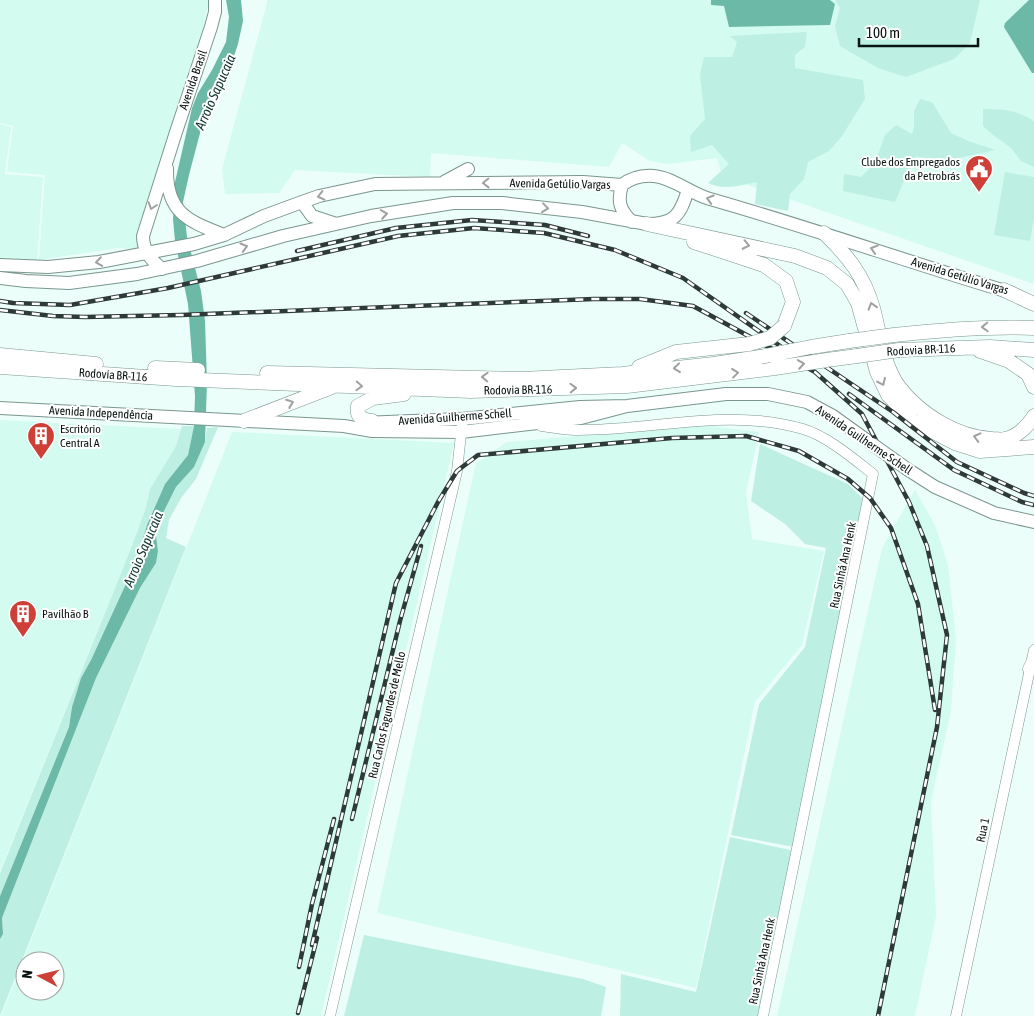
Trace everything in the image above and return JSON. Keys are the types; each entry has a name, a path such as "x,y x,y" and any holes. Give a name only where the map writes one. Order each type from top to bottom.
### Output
{"highway":[{"path":"622,374 676,352 749,344 770,338 784,326 793,302 786,281 764,265 692,242 647,224"},
{"path":"647,224 795,256 827,268 847,284 858,303 875,364 884,387 888,395 913,421 955,443 980,451 1031,445"},
{"path":"824,233 845,253 862,279 872,306 888,369 900,387 918,406 947,427 980,439 1005,439 1027,427 1034,416"},
{"path":"1004,290 1034,304"},
{"name":"Rodovia BR-116","path":"222,376 522,378 622,374 760,358 812,347 894,335 989,327 1034,328"},
{"name":"Rodovia BR-116","path":"0,367 222,376 443,390 509,390 627,386 899,350 990,347 1034,350"},
{"path":"942,349 982,352 1009,361 1028,374 1034,386"},
{"name":"Rodovia BR-116","path":"4,355 176,374"},
{"path":"244,421 338,384"},
{"path":"372,422 362,420 357,412 358,406 363,402 373,398 443,390"}],"main road":[{"name":"Avenida Brasil","path":"146,253 143,244 145,229 211,28 215,12 215,0"},
{"name":"Avenida Brasil","path":"168,160 168,182 172,200 177,208 192,223 224,235"},
{"path":"440,183 468,169"},
{"name":"Avenida Getúlio Vargas","path":"0,265 48,267 99,262 194,244 224,235 264,216 319,196 375,184 584,182 622,185 630,179 639,176 655,176 671,180 704,198 824,233 1034,299"},
{"path":"622,185 620,204 623,213 632,222"},
{"path":"647,224 656,224 676,216 681,211 688,190"},
{"path":"302,202 312,216 336,224"},
{"name":"Avenida Getúlio Vargas","path":"0,278 69,282 137,274 197,261 284,236 371,216 453,203 502,203 582,212 647,224"},
{"path":"146,253 163,269"},
{"path":"47,282 48,267"},
{"name":"Avenida Guilherme Schell","path":"202,419 344,426 372,431 462,426 525,418 581,418 627,406 726,394 768,394 807,402 833,416 935,487 994,513 1034,522"},
{"name":"Avenida Independência","path":"0,408 202,419"},
{"name":"Avenida Guilherme Schell","path":"344,426 372,422 462,426"}],"street":[{"name":"Rua Sinhá Ana Henk","path":"525,418 574,430 720,419 764,421 805,430 840,448 874,474 763,1016"},
{"name":"Rua Carlos Fagundes de Mello","path":"330,1016 457,471 462,426"},
{"name":"Rua 1","path":"956,1016 1034,650"}],"shaded area":[{"path":"0,0 209,0 203,29 179,99 136,249 118,248 39,260 45,175 7,172 13,126 0,123"},
{"path":"267,0 1034,0 1034,284 722,176 717,158 668,164 650,161 622,143 609,167 431,153 430,177 295,170 279,193 225,194 222,169"},
{"path":"835,0 980,0 970,43 954,59 906,77 878,68 840,46 835,26 840,8"},
{"path":"807,32 805,47 795,55 795,68 863,80 865,99 842,136 829,151 808,162 804,179 790,194 788,211 755,204 757,182 726,187 708,183 729,164 712,145 691,152 690,136 705,119 700,75 704,57 732,57 737,42 730,36"},
{"path":"920,99 932,102 951,133 995,150 941,162 916,156 895,202 843,191 844,174 861,177 871,167 885,135 896,125 912,134 914,111"},
{"path":"983,109 1010,111 1034,121 1034,167 1021,161 1011,148 983,126"},
{"path":"0,124 11,127 5,174 43,177 37,261 0,259"},
{"path":"1005,172 1034,177 1034,218 1030,241 994,235"},
{"path":"0,420 181,429 176,446 150,489 146,507 132,546 0,871"},
{"path":"701,425 759,432 746,493 752,539 824,551 802,645 755,702 696,988 377,913 476,463 507,442"},
{"path":"182,426 194,426 188,455 165,484 147,525 136,562 81,678 72,707 69,727 0,896 0,873 132,546 146,507 150,489 176,446"},
{"path":"218,427 196,479 181,498 169,520 166,538 186,547 26,951 15,951 15,978 0,1016 0,939 3,934 2,918 96,678 140,588 156,563 158,551 155,529 176,487 194,467 205,442 207,428"},
{"path":"232,432 454,443 321,1016 1,1016 15,981 15,1001 65,1001 65,951 27,951"},
{"path":"760,444 848,484 865,501 794,847 731,835 759,704 805,647 826,548 805,544 785,524 751,501"},
{"path":"915,490 935,525 948,565 956,639 951,711 931,802 936,916 915,1016 777,1016 882,548"},
{"path":"730,837 795,851 759,1016 620,1016 621,974 696,992"},
{"path":"364,935 583,979 606,987 601,1016 344,1016"}],"water":[{"name":"Arroio Sapucaia","path":"226,0 241,0 243,21 231,65 212,98 204,118 183,202 187,237 201,291 205,321 207,382 205,442 194,467 176,487 155,529 158,551 156,563 140,588 96,678 2,918 3,934 0,939 0,896 69,727 72,707 81,678 136,562 147,525 165,484 188,455 194,426 195,396 188,304 175,241 173,219 175,182 192,108 198,93 226,42 229,17"},
{"path":"711,0 830,0 835,4 830,25 729,27 724,6 711,5"},
{"path":"1029,0 1034,0 1034,73 1032,73 1004,27 1005,23"}],"railway":[{"path":"297,251 396,228 472,220 545,225 588,236"},
{"path":"0,301 70,305 168,288 398,236 474,228 544,233 615,250 683,278 783,348"},
{"path":"0,310 53,316 85,317 640,299 693,306 815,372 862,414 909,502 927,546 947,635 937,727 878,1016"},
{"path":"746,313 893,412 957,462 1034,496"},
{"path":"849,394 954,470 1022,502 1034,505"},
{"path":"312,945 396,583 438,502 457,471 478,455 672,438 746,436 799,451 848,479 870,498 891,528 918,604 935,710"},
{"path":"352,819 400,621 421,546"},
{"path":"299,967 312,904 334,819"},
{"path":"298,1013 317,938"}],"place":[{"name":"Clube dos Empregados da Petrobrás","path":"979,193"},
{"name":"Escritório Central A","path":"41,460"},
{"name":"Pavilhão B","path":"23,638"}]}
